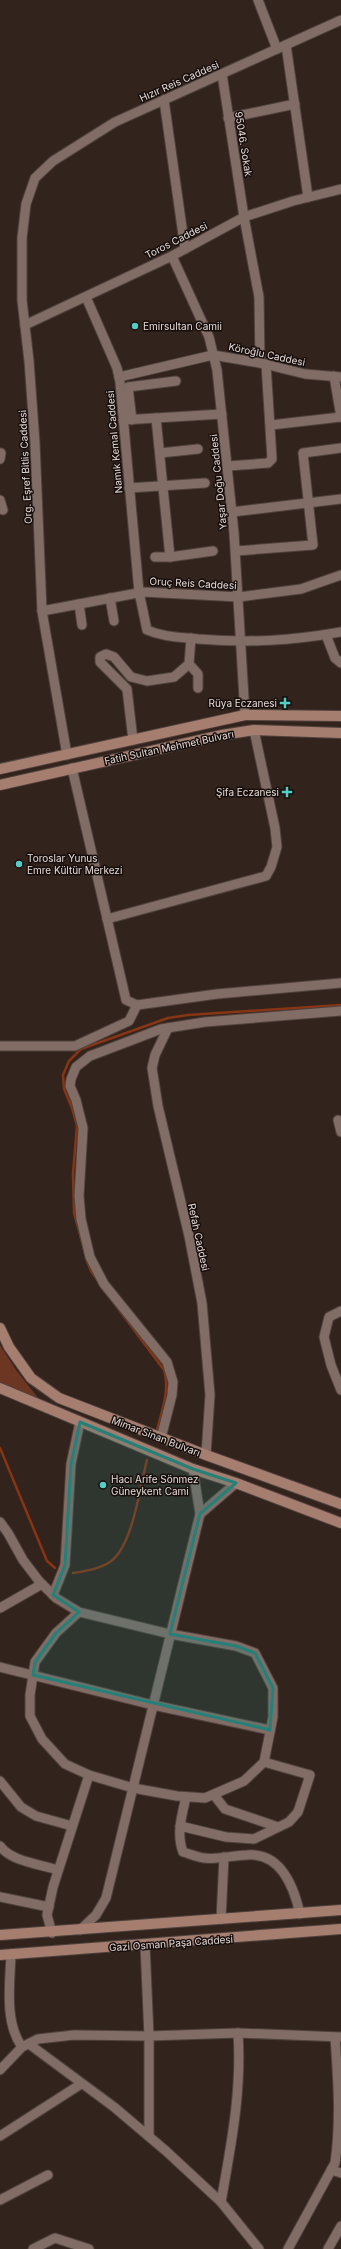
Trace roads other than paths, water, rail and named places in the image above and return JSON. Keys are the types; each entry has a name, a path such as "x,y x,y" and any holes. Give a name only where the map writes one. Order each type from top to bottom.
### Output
{"main road":[{"name":"Fatih Sultan Mehmet Bulvarı","path":"0,769 245,716 341,716"},
{"name":"Fatih Sultan Mehmet Bulvarı","path":"0,785 222,735 254,730 341,733"},
{"name":"Mimar Sinan Bulvarı","path":"0,1328 10,1347 31,1378 59,1398 206,1455 341,1504"},
{"name":"Mimar Sinan Bulvarı","path":"0,1388 193,1469 236,1483 341,1523"},
{"name":"Gazi Osman Paşa Caddesi","path":"0,1935 52,1933 341,1910"},
{"name":"Gazi Osman Paşa Caddesi","path":"0,1955 341,1929"}],"street":[{"path":"258,0 277,49"},
{"name":"Hızır Reis Caddesi","path":"35,178 53,161 115,122 341,20"},
{"path":"286,45 308,197"},
{"name":"95046. Sokak","path":"222,74 244,217 259,297 263,364 271,425 272,459 268,463 228,466"},
{"path":"164,100 185,249"},
{"path":"228,118 294,104"},
{"name":"Org. Eşref Bitlis Caddesi","path":"35,178 26,204 22,238 22,300 35,443 42,611 67,754"},
{"name":"Toros Caddesi","path":"25,324 172,256 244,217 341,188"},
{"name":"Yaşar Doğu Caddesi","path":"172,256 209,338 213,355 222,414 236,551 245,716"},
{"name":"Namık Kemal Caddesi","path":"86,297 119,377 127,420 129,488 139,592 146,630 164,636 191,638"},
{"name":"Köroğlu Caddesi","path":"119,377 213,355 263,364 305,374 337,377"},
{"path":"153,369 154,383"},
{"path":"271,425 341,417 337,377"},
{"path":"176,381 128,387 127,420 222,414"},
{"path":"156,418 170,557"},
{"path":"236,551 313,545 310,503 303,453 341,448"},
{"path":"160,453 198,449"},
{"path":"129,488 205,483"},
{"path":"232,512 341,499"},
{"path":"0,500 3,510"},
{"path":"155,557 170,557 213,551"},
{"name":"Oruç Reis Caddesi","path":"42,611 139,592 239,598 301,589 341,575"},
{"path":"110,598 114,621"},
{"path":"79,604 82,626"},
{"path":"133,740 127,689 100,662 100,657 106,654 114,657 131,677 147,681 174,677 189,664 191,638 242,642 298,639 341,632"},
{"path":"326,635 335,658 341,663"},
{"path":"189,664 198,674 198,688"},
{"path":"107,919 266,876 271,867 277,847 275,828 254,730"},
{"path":"72,768 126,1000 137,1005 217,994 341,983"},
{"path":"0,1046 74,1046 129,1021 137,1005"},
{"path":"161,1438 172,1395 172,1376 167,1362 104,1284 90,1257 81,1219 79,1196 83,1128 76,1100 70,1086 76,1067 90,1056 168,1028 205,1022 341,1011"},
{"name":"Refah Caddesi","path":"168,1028 155,1055 152,1068 158,1106 189,1236 202,1303 210,1395 206,1455"},
{"path":"338,1120 341,1132"},
{"path":"341,1311 329,1317 324,1337 331,1365 341,1390"},
{"path":"53,1595 65,1565 70,1464 80,1422"},
{"path":"80,1930 96,1915 106,1898 200,1514 193,1469"},
{"path":"200,1514 236,1483"},
{"path":"0,1525 8,1533 23,1560 42,1584 53,1595 79,1612 170,1634 236,1646 255,1653 273,1688 273,1717 264,1762 244,1781 205,1798 186,1797 132,1788 89,1775 65,1764 42,1739 30,1716 30,1695 35,1662 56,1633 79,1612"},
{"path":"0,1608 42,1584"},
{"path":"0,1667 153,1705 270,1730"},
{"path":"180,1826 226,1837 254,1839 289,1822 298,1812 310,1775 264,1762"},
{"path":"52,1933 47,1915 58,1870 89,1775"},
{"path":"0,1781 21,1807 36,1816 72,1826"},
{"path":"214,1794 225,1809 278,1828"},
{"path":"186,1797 180,1826 180,1844 183,1852 205,1858 249,1854 264,1856 278,1867 291,1882 300,1914"},
{"path":"0,1846 5,1853 14,1857 58,1870"},
{"path":"221,1919 224,1857"},
{"path":"0,1897 49,1907"},
{"path":"96,1915 110,1928"},
{"path":"145,1945 149,2036 149,2136"},
{"path":"11,1954 11,2015 16,2039 114,2107 149,2136 221,2202 259,2249"},
{"path":"221,2202 239,2096 240,2066 238,2034"},
{"path":"0,2070 26,2046 38,2040 74,2035 149,2036 238,2034 338,2037 341,2117 338,2148 331,2170 288,2249"},
{"path":"0,2136 81,2084"},
{"path":"331,2170 341,2173"},
{"path":"0,2200 48,2175"},
{"path":"328,2249 341,2226"},
{"path":"33,2249 44,2246 55,2238 89,2249"}],"waterway":[{"path":"85,1253 74,1213 73,1173 77,1126 72,1108 64,1089 63,1075 69,1061 81,1049 168,1018 188,1015 341,1005"},
{"path":"87,1261 91,1271 98,1281"},
{"path":"108,1295 164,1370 166,1378 166,1393 157,1430"},
{"path":"0,1448 47,1561 55,1568"},
{"path":"73,1573 101,1566 110,1562 118,1554 130,1530 147,1460"}],"place":[{"name":"Emirsultan Camii","path":"135,326"},
{"name":"Rüya Eczanesi","path":"285,703"},
{"name":"Şifa Eczanesi","path":"287,792"},
{"name":"Toroslar Yunus Emre Kültür Merkezi","path":"19,864"},
{"name":"Hacı Arife Sönmez Güneykent Cami","path":"103,1485"}]}
